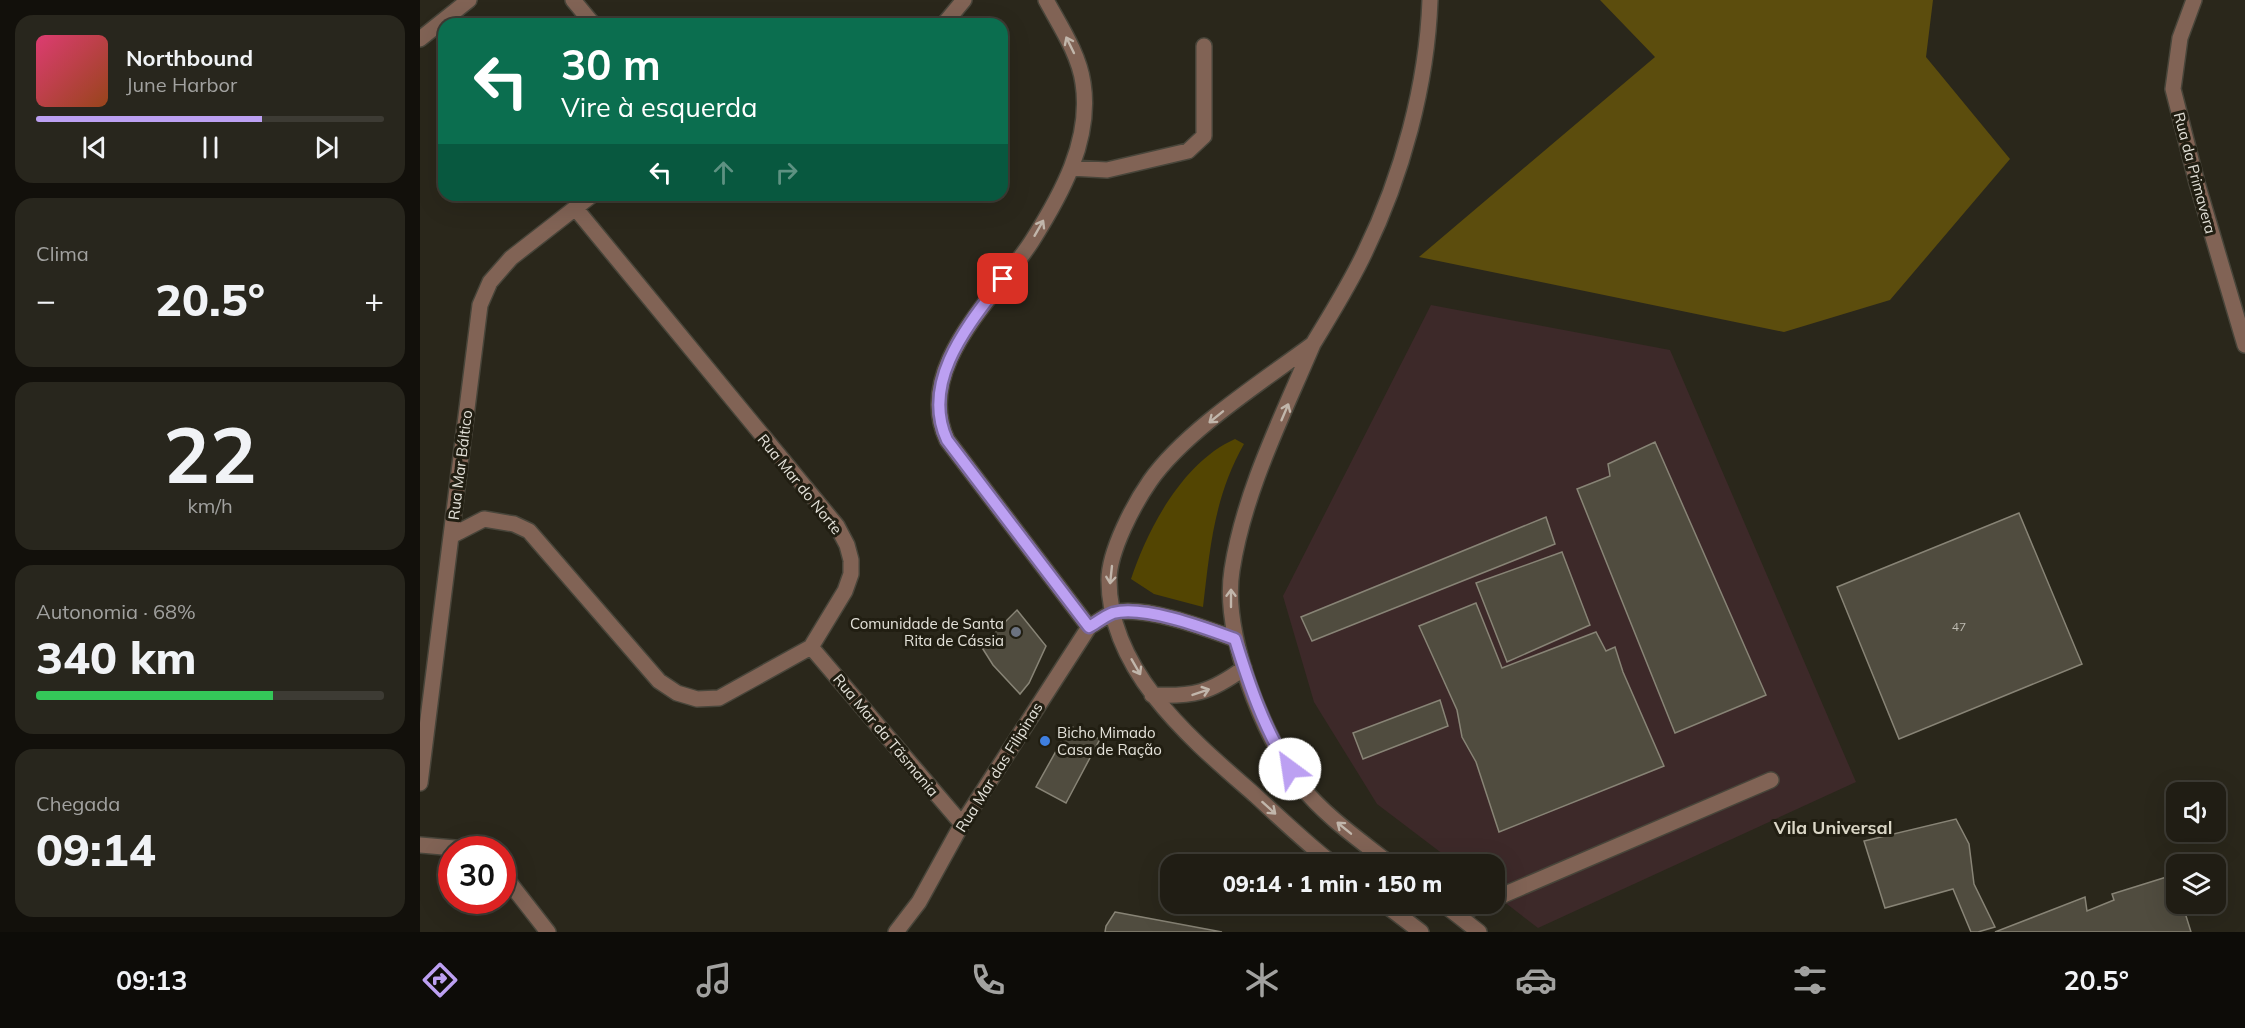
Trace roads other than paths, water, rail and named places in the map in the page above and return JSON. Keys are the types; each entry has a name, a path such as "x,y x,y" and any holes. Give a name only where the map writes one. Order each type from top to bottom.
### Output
{"street":[{"path":"447,18 470,0"},
{"path":"573,0 588,18"},
{"path":"949,18 964,0"},
{"path":"1046,0 1073,51 1083,83 1081,141 1071,168 1031,241 958,342 944,375 938,410 940,426 947,440 1089,627"},
{"path":"1378,854 1329,815 1302,787 1278,751 1244,668 1235,639 1231,604 1232,572 1241,528 1261,468 1313,344 1366,250 1394,178 1409,131 1422,72 1430,0"},
{"name":"Rua da Primavera","path":"2194,0 2180,38 2173,89 2197,183 2245,345"},
{"path":"420,39 438,25"},
{"path":"1071,168 1107,170 1188,152 1197,145 1204,136 1204,46"},
{"name":"Rua Mar Báltico","path":"420,783 480,305 490,282 511,258 585,201"},
{"name":"Rua Mar do Norte","path":"451,536 484,519 514,524 529,531 659,681 677,693 697,699 719,698 811,647 845,591 851,574 851,560 847,545 837,526 576,208"},
{"path":"1313,344 1240,397 1184,444 1151,479 1133,509 1113,556 1109,580 1113,613 1127,650 1152,694 1168,716 1195,743 1322,854"},
{"path":"1113,613 1163,617 1235,639"},
{"name":"Rua Mar das Filipinas","path":"896,932 919,902 962,824 1089,627 1113,613"},
{"name":"Rua Mar da Tãsmania","path":"811,647 962,824"},
{"path":"1152,694 1190,695 1224,683 1244,668"},
{"path":"1505,894 1771,780"},
{"path":"420,845 438,847"},
{"path":"516,891 548,932"},
{"path":"1397,914 1421,932"},
{"path":"1458,914 1479,932"}],"place":[{"name":"Comunidade de Santa Rita de Cássia","path":"1016,632"},
{"name":"Bicho Mimado Casa de Ração","path":"1045,741"}],"district":[{"name":"Vila Universal","path":"1833,827"}]}
